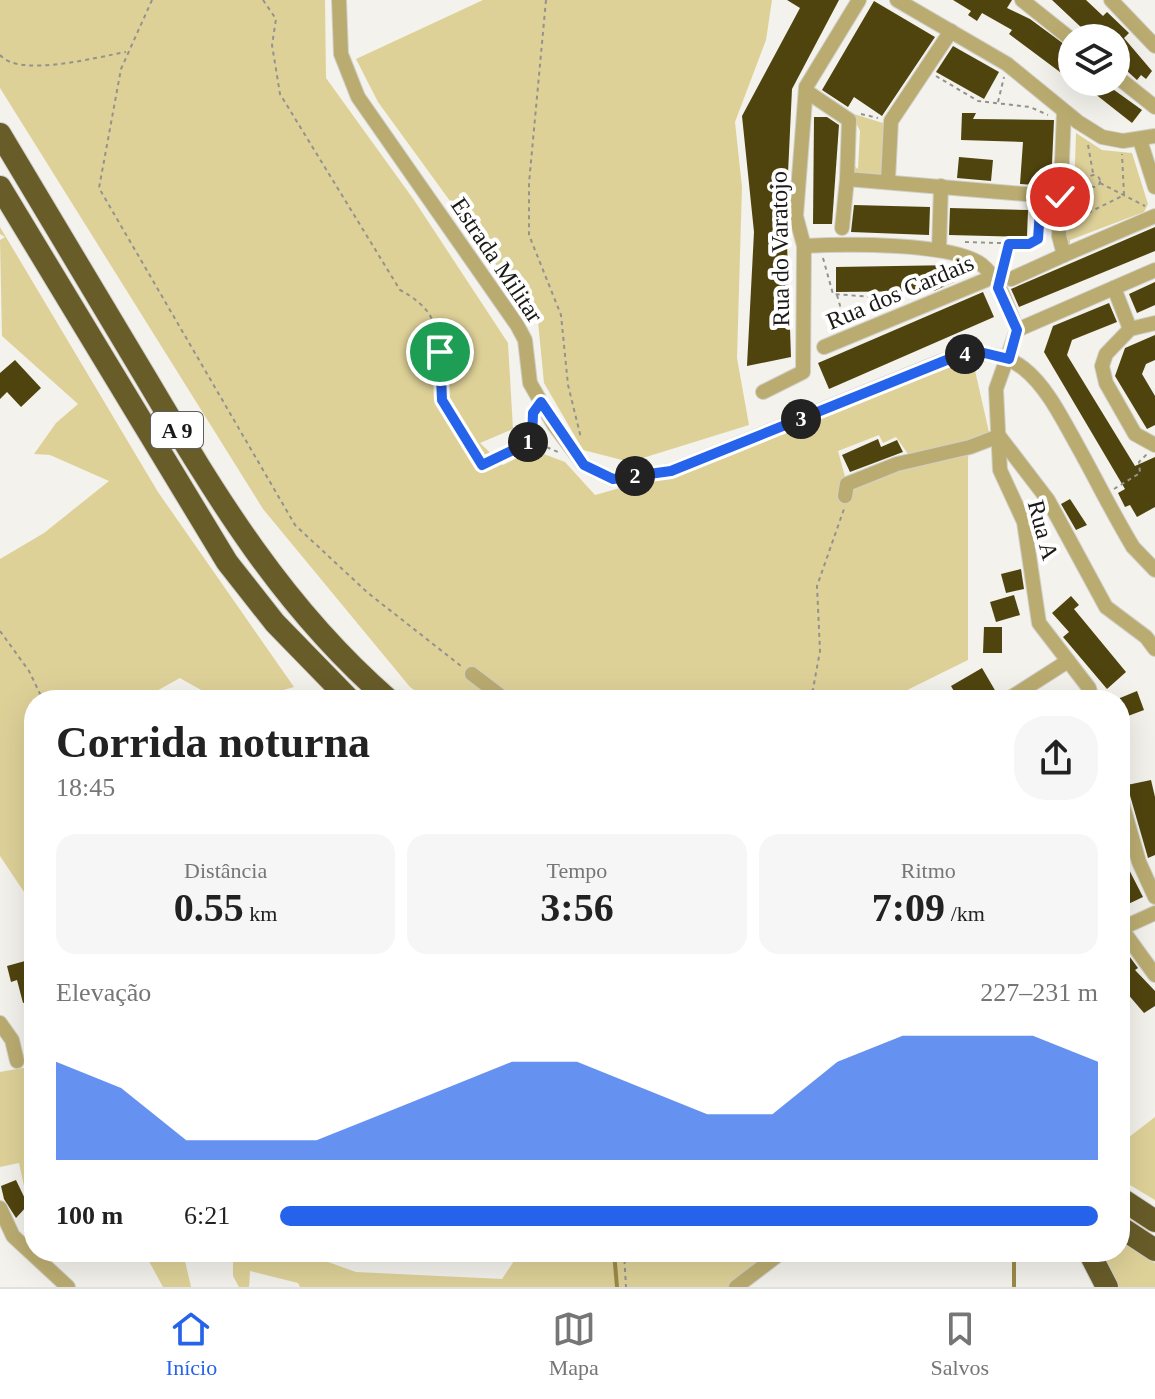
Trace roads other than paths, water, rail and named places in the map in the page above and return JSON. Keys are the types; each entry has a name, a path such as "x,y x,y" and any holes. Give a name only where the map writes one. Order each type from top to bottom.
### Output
{"highway":[{"name":"A 9","path":"0,134 211,487 250,546 296,608 345,662 377,690"},
{"name":"A 9","path":"0,187 227,562 275,623 340,690"},
{"path":"1130,1205 1155,1221"},
{"path":"1130,1234 1155,1250"},
{"path":"1094,1262 1107,1287"}],"street":[{"name":"Estrada Militar","path":"339,0 341,54 346,75 358,97 517,325 525,340 530,383 584,465 613,479 671,471 959,355 980,352 1009,359"},
{"name":"Rua do Varatojo","path":"763,392 803,372 812,246 796,216 806,91 859,0"},
{"path":"897,0 1007,64 1064,111 1102,137 1148,138 1155,187"},
{"path":"1022,0 1058,29"},
{"path":"1111,0 1155,46"},
{"path":"888,180 891,121 951,31"},
{"path":"1130,87 1155,107"},
{"path":"806,91 849,120 842,228"},
{"path":"1064,111 1059,236 1064,255"},
{"path":"847,179 888,180 1060,197"},
{"path":"939,246 941,186"},
{"path":"1011,279 1155,214"},
{"path":"812,246 939,246 966,256 982,264 996,282 1017,330 1155,270"},
{"name":"Rua dos Cardais","path":"824,347 996,282"},
{"path":"1114,288 1130,329"},
{"path":"1155,323 1130,329 1106,354 1102,372 1135,434 1142,441 1155,446"},
{"name":"Rua A","path":"1017,330 996,389 1000,470 1024,522 1039,623 1090,690"},
{"path":"1009,359 1031,372 1048,392 1133,547 1155,570"},
{"path":"845,496 847,484 897,464 970,447 999,436 1048,500 1106,607 1146,637 1155,649"},
{"path":"1023,690 1068,661"},
{"path":"472,674 493,690"},
{"path":"1130,831 1139,862 1155,897"},
{"path":"1130,924 1155,913"},
{"path":"1130,941 1155,975"},
{"path":"0,1023 12,1040 17,1061"},
{"path":"0,1208 13,1236 24,1246"},
{"path":"41,1262 68,1287"},
{"path":"736,1287 769,1262"}],"waterway":[{"path":"615,1262 617,1287"},
{"path":"1014,1262 1014,1287"}]}
